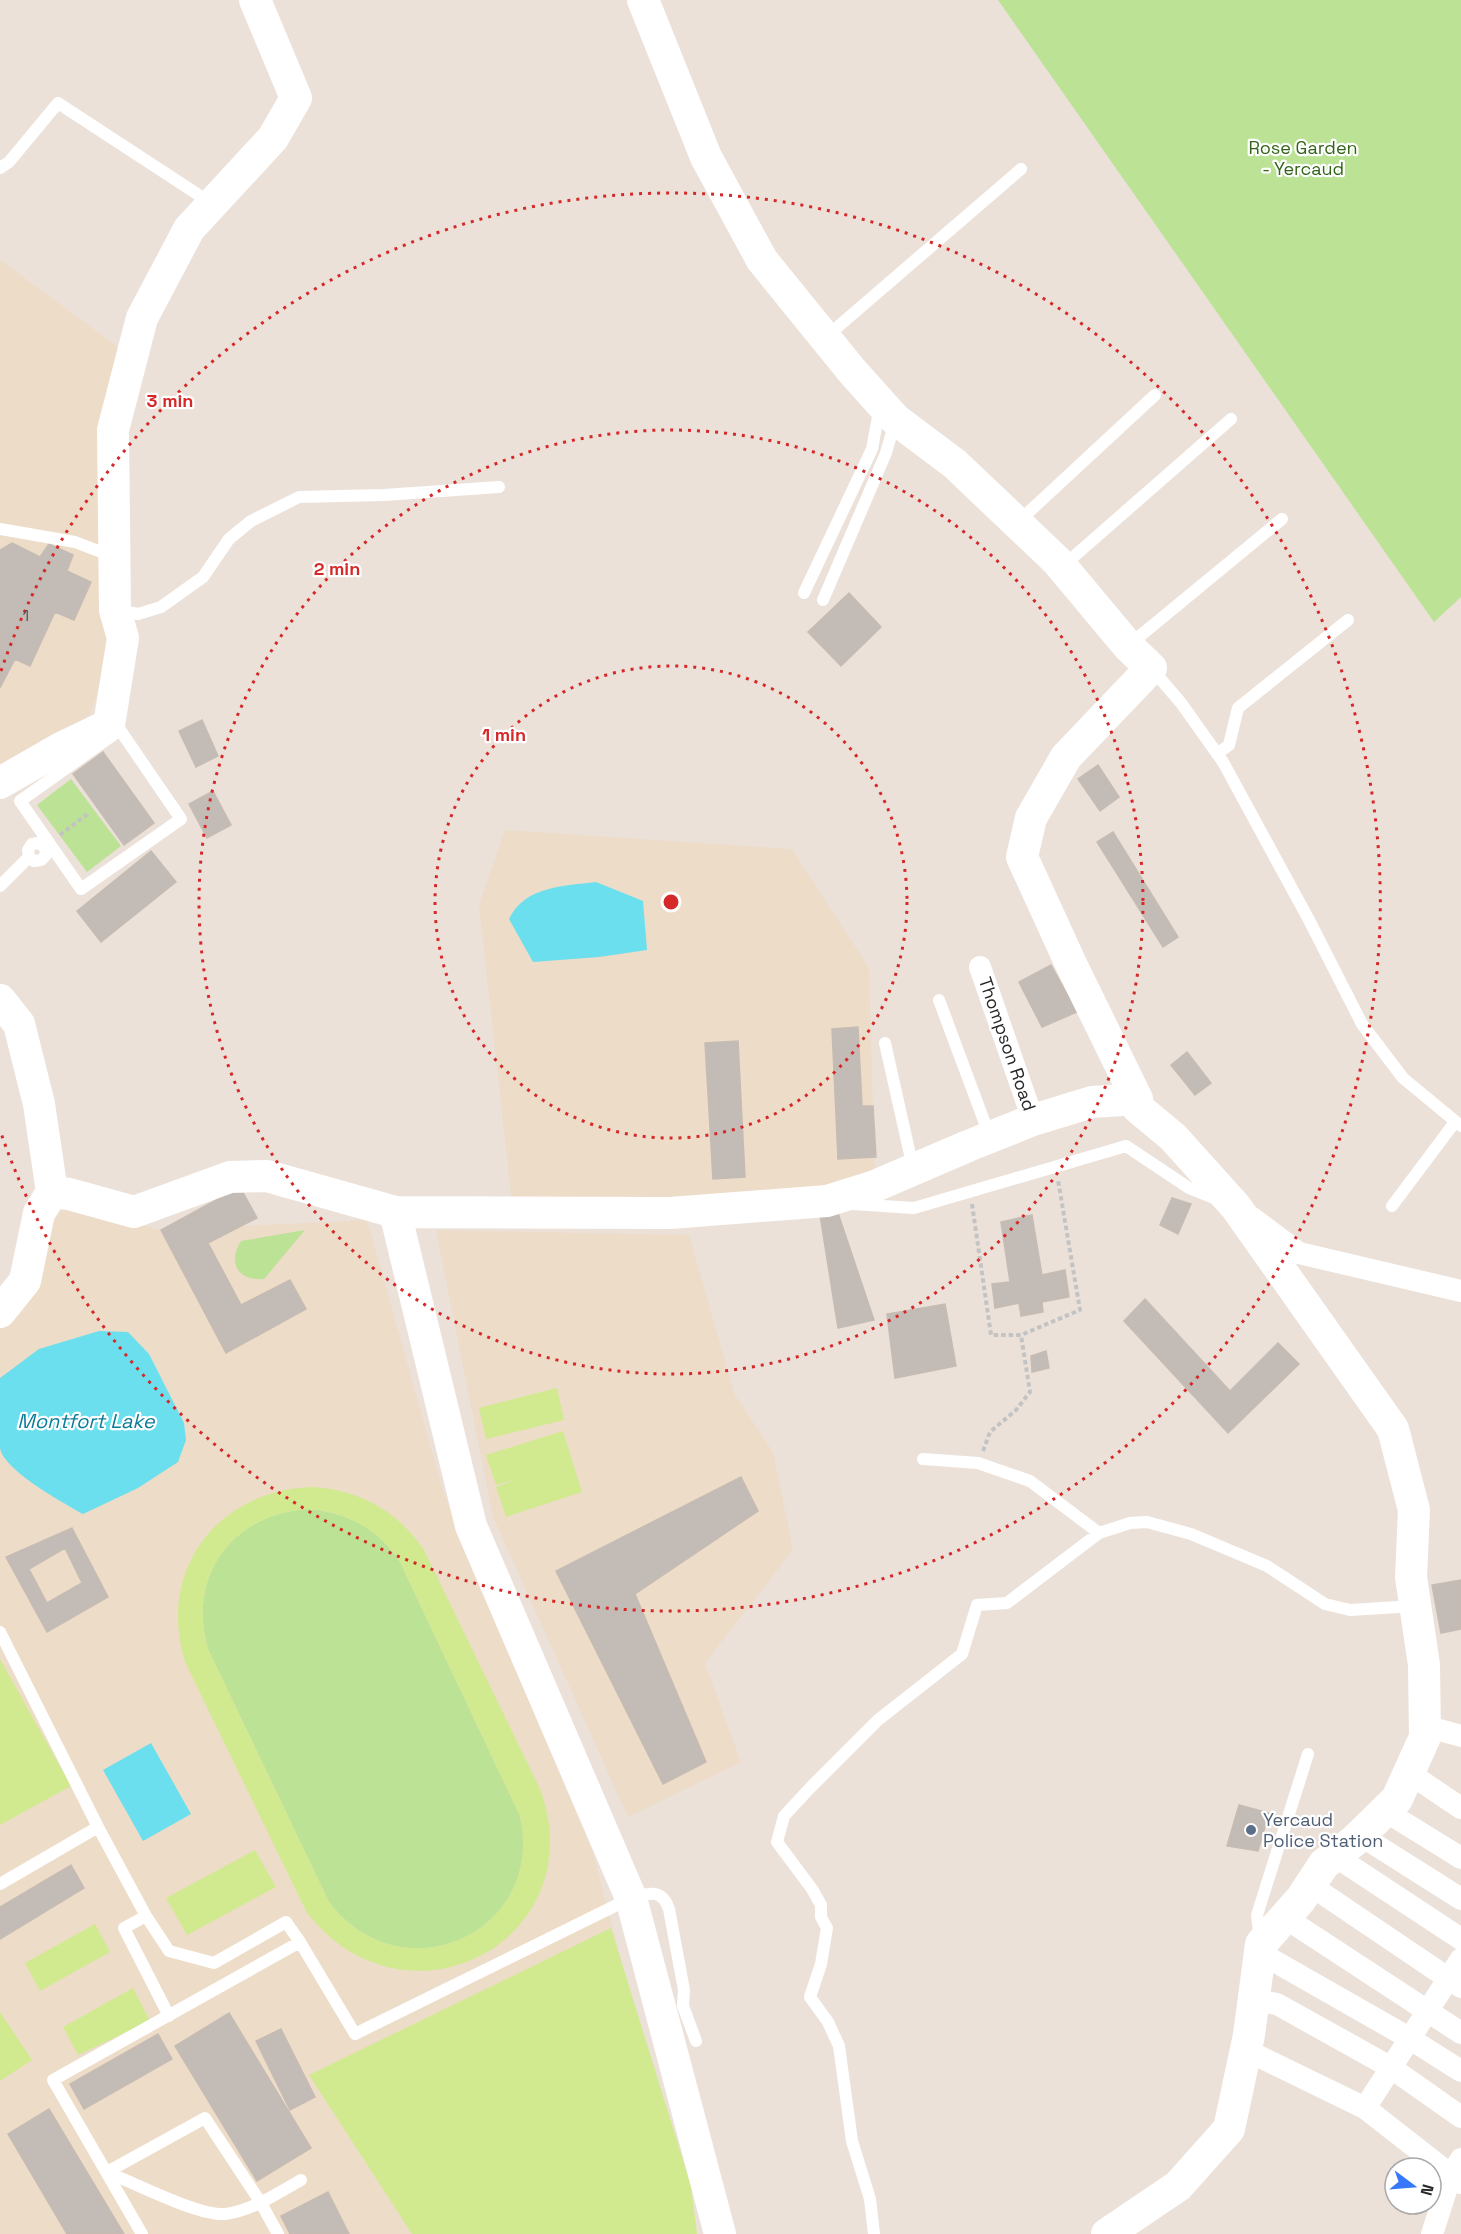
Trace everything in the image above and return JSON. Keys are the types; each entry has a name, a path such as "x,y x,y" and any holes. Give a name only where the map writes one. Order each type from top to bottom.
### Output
{"main road":[{"path":"0,783 59,749 109,725 123,638 115,610 113,430 142,318 189,229 273,138 296,98 255,0"},
{"path":"643,0 706,157 762,260 888,411 955,464 1017,522 1062,566 1128,646 1151,668 1066,757 1031,818 1022,857 1137,1099 1138,1108 1173,1137 1236,1207 1393,1429 1414,1510 1411,1577 1424,1665 1425,1737 1398,1799 1360,1835 1324,1864 1301,1899 1260,1948 1246,2050 1229,2129 1178,2186 1107,2234"},
{"path":"0,1000 19,1024 39,1104 52,1192 39,1213 25,1281 0,1312"},
{"path":"52,1192 69,1194 134,1212 230,1177 267,1176 395,1212 670,1213 827,1201 875,1186 1034,1120 1092,1102 1137,1099"},
{"path":"395,1212 471,1526 631,1898 720,2234"}],"street":[{"name":"Thompson Road","path":"980,967 1034,1120"},
{"path":"1236,1207 1299,1253 1461,1291"},
{"path":"1425,1726 1461,1737"},
{"path":"1409,1773 1461,1808"},
{"path":"1385,1810 1461,1858"},
{"path":"1360,1835 1461,1899"},
{"path":"1335,1856 1461,1939"},
{"path":"1310,1885 1455,1983"},
{"path":"1284,1917 1461,2033"},
{"path":"1260,1948 1461,2072"},
{"path":"1365,2108 1427,2011 1455,1983 1461,1959"},
{"path":"1254,2000 1277,2004 1390,2067 1461,2117"},
{"path":"1246,2050 1365,2108 1458,2172 1432,2234"}],"lane":[{"path":"0,168 9,162 58,103 211,203"},
{"path":"825,338 1022,169"},
{"path":"1017,522 1155,395"},
{"path":"804,593 888,411"},
{"path":"823,600 886,453 888,411"},
{"path":"1062,566 1231,419"},
{"path":"115,610 138,614 161,607 202,577 229,539 251,521 299,497 384,495 499,487"},
{"path":"1128,646 1282,519"},
{"path":"0,529 75,542 115,557"},
{"path":"1217,754 1229,745 1238,708 1348,620"},
{"path":"1151,668 1181,703 1217,754 1309,920 1362,1024 1403,1078 1458,1124 1392,1206"},
{"path":"120,730 181,819 81,889 49,843 20,801 120,730"},
{"path":"29,856 28,850 35,843 39,829"},
{"path":"35,843 45,847 44,858"},
{"path":"29,856 38,861 44,858 60,859"},
{"path":"0,886 29,856"},
{"path":"939,1000 990,1137"},
{"path":"885,1043 914,1170"},
{"path":"827,1201 914,1208 1126,1146 1189,1188 1236,1207"},
{"path":"923,1459 978,1463 1030,1481 1099,1533"},
{"path":"874,2234 870,2199 852,2141 839,2046 828,2022 810,1997 821,1964 827,1928 821,1917 822,1905 777,1842 784,1816 878,1719 962,1654 977,1605 1007,1603 1099,1533 1130,1524 1147,1522 1191,1534 1267,1566 1325,1604 1350,1610 1415,1606"},
{"path":"0,1632 98,1827 146,1916 169,1951 214,1963 286,1922 355,2034 631,1898 650,1892 663,1897 666,1902 684,1990 683,2006 696,2041"},
{"path":"1260,1948 1257,1916 1308,1754"},
{"path":"0,1884 98,1827"},
{"path":"146,1916 124,1928 168,2016"},
{"path":"142,2234 108,2172 52,2080 300,1942"},
{"path":"108,2172 205,2118 261,2203 278,2234"},
{"path":"108,2172 195,2209 224,2214 261,2203 300,2180"}],"path":[{"path":"49,843 89,813"},
{"path":"970,1192 991,1335 1021,1335 1080,1310 1056,1167"},
{"path":"978,1463 990,1432 1016,1410 1030,1392 1021,1335"}],"shaded area":[{"path":"0,260 118,347 99,424 110,639 103,677 90,714 60,738 0,767"},
{"path":"505,830 792,849 869,968 875,1186 513,1212 479,905"},
{"path":"65,1205 161,1230 367,1220 444,1494 593,1853 693,2234 0,2234 0,1331 40,1277 51,1226"},
{"path":"436,1230 689,1235 734,1393 773,1452 793,1550 705,1663 741,1762 628,1817 493,1517"}],"green space":[{"name":"Rose Garden - Yercaud","path":"998,0 1461,0 1461,597 1434,622"},
{"path":"71,779 121,846 87,872 37,805"},
{"path":"305,1230 264,1279 247,1277 238,1269 235,1256 241,1241"},
{"path":"557,1388 564,1420 486,1439 479,1408"},
{"path":"563,1431 582,1492 506,1517 496,1487 516,1479 496,1485 486,1455"},
{"path":"311,1487 345,1492 389,1513 414,1536 424,1550 541,1791 550,1845 540,1892 516,1929 480,1956 438,1969 392,1968 347,1950 307,1913 185,1662 178,1629 180,1597 188,1568 202,1542 222,1520 247,1503 277,1492","holes":["308,1509 322,1511 360,1524 381,1539 399,1560 520,1816 522,1857 511,1893 490,1920 461,1939 428,1948 393,1945 359,1930 329,1902 208,1649 203,1622 204,1597 210,1574 222,1553 237,1536 257,1523 281,1513"]},
{"path":"308,1509 335,1514 360,1524 381,1539 399,1560 520,1816 522,1857 511,1893 490,1920 461,1939 428,1948 393,1945 359,1930 329,1902 208,1649 203,1622 204,1597 210,1574 222,1553 237,1536 257,1523 281,1513"},
{"path":"0,1659 71,1786 0,1825"},
{"path":"255,1850 276,1887 187,1935 166,1898"},
{"path":"95,1924 110,1952 40,1991 25,1963"},
{"path":"611,1928 691,2186 697,2234 412,2234 309,2075"},
{"path":"133,1988 150,2021 78,2055 63,2027"},
{"path":"0,2012 32,2060 0,2081"}],"water":[{"path":"596,882 643,901 647,950 599,957 533,962 509,919 516,908 535,894 546,890"},
{"name":"Montfort Lake","path":"99,1331 128,1332 149,1354 184,1423 186,1440 178,1462 138,1488 83,1514 36,1486 4,1457 0,1448 0,1378 39,1349"},
{"path":"151,1743 191,1814 143,1841 103,1770"}],"building":[{"path":"12,543 40,557 49,544 73,555 67,571 91,582 74,620 55,612 30,666 15,659 0,688 0,550"},
{"path":"849,593 881,627 841,666 808,632"},
{"path":"202,720 218,756 196,767 179,731"},
{"path":"103,752 154,823 124,845 73,774"},
{"path":"1098,765 1119,797 1100,811 1078,779"},
{"path":"213,791 231,825 207,838 189,804"},
{"path":"1113,832 1178,937 1163,947 1097,842"},
{"path":"151,851 176,882 101,942 77,911"},
{"path":"1051,965 1077,1012 1042,1027 1019,982"},
{"path":"858,1027 862,1106 873,1106 876,1157 838,1159 832,1029"},
{"path":"738,1041 745,1177 713,1179 705,1043"},
{"path":"1187,1052 1211,1083 1195,1095 1171,1065"},
{"path":"240,1187 257,1218 208,1243 241,1305 290,1280 306,1309 226,1353 161,1230"},
{"path":"1172,1198 1191,1204 1178,1234 1160,1225"},
{"path":"837,1210 874,1320 838,1328 820,1215"},
{"path":"1032,1215 1042,1275 1065,1270 1069,1297 1042,1302 1043,1312 1021,1316 1019,1303 995,1308 992,1284 1010,1282 1001,1222"},
{"path":"1145,1299 1230,1391 1278,1343 1299,1364 1228,1433 1124,1321"},
{"path":"945,1304 956,1366 895,1378 887,1314"},
{"path":"1046,1351 1049,1368 1032,1372 1031,1356"},
{"path":"741,1477 758,1511 635,1594 706,1762 663,1784 556,1571"},
{"path":"72,1528 108,1597 47,1632 6,1557","holes":["65,1548 82,1583 47,1603 29,1569"]},
{"path":"1461,1580 1461,1629 1441,1633 1432,1585"},
{"path":"1239,1805 1269,1813 1258,1851 1227,1846"},
{"path":"71,1865 84,1888 0,1939 0,1907"},
{"path":"229,2013 311,2148 257,2181 175,2046"},
{"path":"281,2029 315,2097 290,2110 256,2041"},
{"path":"158,2034 172,2059 84,2109 70,2084"},
{"path":"49,2109 124,2234 67,2234 8,2134"},
{"path":"328,2192 349,2234 290,2234 281,2216"}],"place":[{"name":"Yercaud Police Station","path":"1251,1830"}]}
